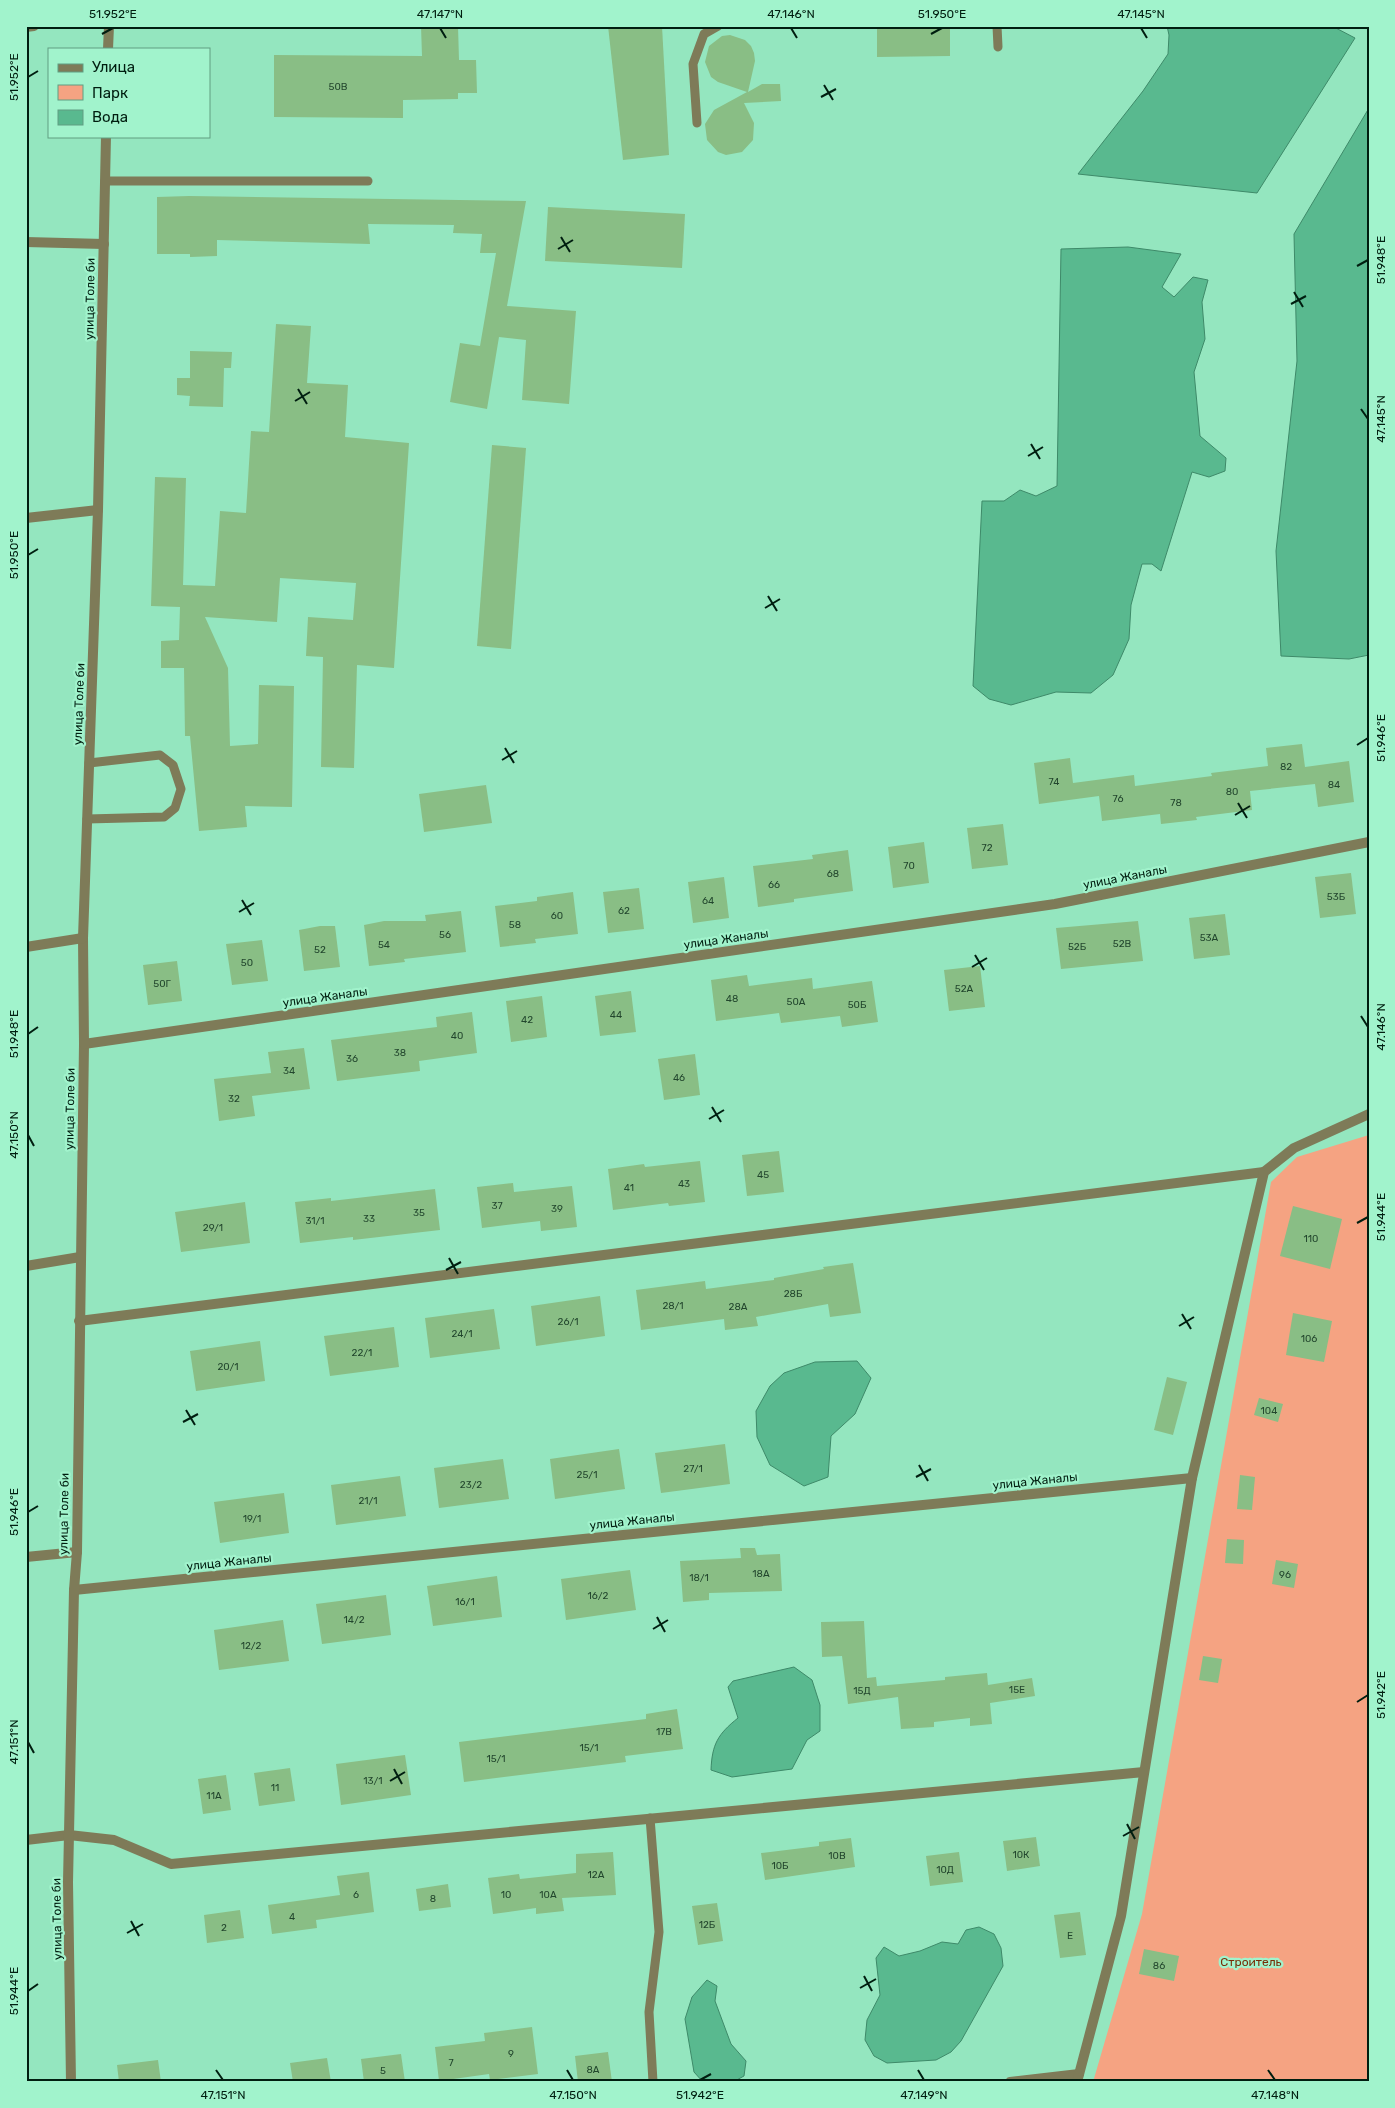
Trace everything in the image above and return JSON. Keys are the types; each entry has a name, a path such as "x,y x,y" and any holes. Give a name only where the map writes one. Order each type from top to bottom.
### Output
{"street":[{"path":"26,26 34,26"},
{"path":"108,48 109,26"},
{"name":"улица Толе би","path":"71,2082 69,1835 74,1590 77,1552 78,1321 84,1044 83,938 98,510 106,138"},
{"path":"26,242 104,244"},
{"path":"26,518 98,510"},
{"name":"улица Жаналы","path":"84,1044 1055,904 1369,842"},
{"path":"26,948 83,938"},
{"path":"78,1321 1264,1172 1294,1148 1369,1114"},
{"path":"1010,2082 1078,2078 1121,1916 1192,1478 1264,1172"},
{"path":"26,1266 80,1257"},
{"name":"улица Жаналы","path":"74,1590 1192,1478"},
{"path":"26,1557 77,1552"},
{"path":"26,1840 69,1835 114,1840 171,1864 1144,1772"}],"lane":[{"path":"697,123 693,64 704,34 718,26"},
{"path":"997,26 998,47"},
{"path":"105,181 368,182"},
{"path":"87,819 164,817 175,808 181,789 173,765 160,755 89,763"},
{"path":"650,1818 658,1932 649,2012 653,2082"}],"green space":[{"name":"Строитель","path":"1369,1135 1369,2082 1093,2082 1142,1914 1271,1182 1297,1157"}],"water":[{"path":"1167,26 1332,26 1355,38 1257,193 1078,174 1143,91 1168,54 1169,35"},
{"path":"1369,108 1369,655 1349,659 1281,656 1276,551 1297,361 1294,234"},
{"path":"1128,247 1181,254 1162,287 1174,297 1193,277 1208,280 1202,302 1205,339 1194,372 1200,436 1226,458 1225,471 1209,477 1192,472 1161,571 1152,564 1142,564 1131,605 1129,639 1113,675 1091,693 1056,692 1011,705 989,699 973,686 982,501 1004,501 1020,490 1036,496 1057,486 1061,249"},
{"path":"857,1361 871,1378 855,1414 831,1436 828,1477 804,1486 770,1465 757,1437 756,1411 770,1386 784,1373 815,1362"},
{"path":"794,1667 812,1680 820,1705 820,1731 807,1740 792,1769 732,1777 711,1770 717,1740 725,1729 738,1718 728,1687 733,1681"},
{"path":"979,1927 994,1934 1001,1948 1003,1966 961,2041 951,2052 936,2060 887,2063 874,2056 865,2040 867,2020 880,1995 876,1958 884,1947 899,1956 920,1951 942,1942 958,1944 966,1930"},
{"path":"707,1980 717,1986 715,2001 731,2044 746,2061 744,2076 733,2082 703,2082 694,2072 685,2019 692,1997"}],"building":[{"path":"421,26 458,26 459,60 476,60 477,93 458,93 458,99 403,100 403,118 274,117 274,55 422,56"},
{"path":"608,26 662,26 669,155 623,160"},
{"path":"877,26 950,26 950,56 877,57"},
{"path":"730,35 745,40 751,46 754,53 755,61 748,92 762,84 780,84 781,101 744,103 754,123 753,140 742,152 726,155 718,152 707,140 705,124 714,110 747,92 718,82 711,77 705,62 709,46 722,36"},
{"path":"157,197 526,201 507,306 576,311 569,404 522,400 526,340 499,337 487,409 450,402 460,343 480,346 496,253 480,253 482,234 453,233 454,225 368,224 370,244 217,240 217,256 190,257 190,254 157,254"},
{"path":"548,207 685,214 682,268 545,261"},
{"path":"276,324 311,326 307,383 348,385 345,437 409,443 394,668 357,665 354,768 321,767 323,657 306,656 308,617 353,620 356,583 280,578 277,622 205,617 228,668 230,746 258,744 259,685 294,686 292,807 245,806 247,827 199,831 190,736 185,736 184,668 161,668 161,641 179,640 180,607 151,606 155,477 186,478 183,585 215,586 220,511 246,513 251,431 269,432"},
{"path":"190,351 232,352 231,368 224,368 223,407 189,406 190,396 177,395 177,378 190,378"},
{"path":"492,445 526,448 511,649 477,646"},
{"path":"1302,744 1305,767 1349,761 1354,802 1318,807 1315,784 1250,791 1252,810 1196,817 1197,820 1161,824 1160,814 1102,821 1099,796 1039,804 1034,763 1070,758 1073,783 1134,775 1135,786 1212,776 1211,773 1268,766 1266,748"},
{"path":"486,785 492,823 424,832 419,794"},
{"path":"1003,824 1008,865 972,869 967,828"},
{"path":"924,842 929,883 893,888 888,847"},
{"path":"848,850 853,891 794,899 794,902 758,907 753,866 813,859 812,855"},
{"path":"1351,873 1356,914 1320,918 1315,877"},
{"path":"724,877 729,918 693,923 688,882"},
{"path":"639,888 644,929 608,933 603,892"},
{"path":"573,892 578,934 535,939 536,943 500,947 495,906 537,901 537,897"},
{"path":"461,911 466,952 404,959 405,962 369,966 364,925 384,921 426,921 425,915"},
{"path":"1225,914 1230,955 1194,959 1189,918"},
{"path":"1138,921 1143,961 1061,969 1056,928"},
{"path":"320,926 335,926 340,967 304,971 299,930"},
{"path":"262,940 268,981 232,985 226,944"},
{"path":"177,961 182,1001 148,1005 143,965"},
{"path":"980,966 985,1007 949,1011 944,970"},
{"path":"747,975 749,986 812,978 813,989 872,981 878,1022 842,1027 840,1016 781,1023 779,1013 716,1021 711,980"},
{"path":"631,991 636,1032 600,1036 595,996"},
{"path":"542,996 547,1037 511,1042 506,1001"},
{"path":"472,1012 477,1053 419,1061 420,1071 337,1081 331,1040 437,1027 436,1017"},
{"path":"304,1048 310,1089 252,1096 255,1116 219,1121 214,1079 271,1073 268,1052"},
{"path":"695,1054 700,1095 664,1100 658,1059"},
{"path":"779,1151 784,1192 747,1196 742,1155"},
{"path":"700,1161 705,1202 669,1206 668,1203 613,1210 608,1169 644,1164 645,1167"},
{"path":"513,1183 514,1192 572,1186 577,1227 541,1231 540,1221 482,1228 477,1187"},
{"path":"435,1189 440,1230 353,1240 353,1237 300,1243 295,1202 331,1198 331,1201"},
{"path":"245,1202 250,1243 181,1252 175,1212"},
{"path":"1293,1206 1342,1219 1330,1269 1280,1256"},
{"path":"853,1263 861,1313 830,1317 828,1304 756,1317 758,1326 725,1330 724,1319 641,1330 636,1290 705,1281 706,1289 774,1280 774,1278 824,1269 823,1267"},
{"path":"600,1296 605,1336 536,1346 531,1306"},
{"path":"494,1309 500,1349 430,1358 425,1318"},
{"path":"1293,1313 1332,1321 1324,1362 1286,1355"},
{"path":"394,1327 399,1367 330,1376 324,1336"},
{"path":"260,1341 265,1381 196,1391 190,1351"},
{"path":"1167,1377 1187,1382 1173,1435 1154,1430"},
{"path":"1259,1398 1283,1404 1278,1422 1254,1415"},
{"path":"725,1444 730,1484 661,1493 655,1453"},
{"path":"619,1449 625,1489 555,1499 550,1459"},
{"path":"503,1459 509,1499 439,1508 434,1468"},
{"path":"1240,1475 1255,1477 1252,1510 1237,1509"},
{"path":"400,1476 406,1516 336,1525 331,1485"},
{"path":"284,1493 289,1533 220,1543 214,1502"},
{"path":"1227,1539 1244,1540 1243,1564 1225,1563"},
{"path":"740,1548 755,1548 757,1555 780,1554 782,1591 709,1593 709,1600 683,1602 680,1561 741,1558"},
{"path":"1276,1560 1298,1564 1294,1588 1272,1584"},
{"path":"630,1570 636,1610 566,1620 561,1579"},
{"path":"497,1576 502,1617 433,1626 427,1586"},
{"path":"386,1595 391,1635 322,1644 316,1604"},
{"path":"283,1620 289,1661 219,1670 214,1630"},
{"path":"864,1621 867,1678 876,1677 877,1686 945,1680 945,1677 987,1673 988,1685 1032,1678 1035,1696 990,1703 992,1724 970,1726 970,1718 934,1722 934,1727 901,1729 898,1697 848,1704 842,1656 822,1657 821,1622"},
{"path":"1203,1656 1222,1659 1218,1683 1199,1680"},
{"path":"677,1709 683,1749 625,1756 626,1762 464,1782 459,1742 646,1719 646,1714"},
{"path":"405,1755 411,1795 341,1805 336,1764"},
{"path":"290,1768 295,1801 259,1806 254,1773"},
{"path":"226,1775 231,1810 203,1814 198,1779"},
{"path":"1036,1837 1040,1866 1007,1871 1003,1841"},
{"path":"851,1838 855,1867 765,1880 761,1853 819,1846 819,1842"},
{"path":"613,1852 616,1895 562,1898 564,1911 536,1914 536,1908 493,1914 488,1878 519,1874 520,1879 576,1873 576,1854"},
{"path":"959,1852 963,1882 930,1886 926,1856"},
{"path":"369,1872 374,1912 316,1920 317,1928 272,1934 268,1905 340,1895 337,1876"},
{"path":"448,1884 451,1907 419,1911 416,1889"},
{"path":"717,1903 723,1941 698,1945 692,1906"},
{"path":"240,1910 244,1938 207,1943 204,1915"},
{"path":"1080,1912 1086,1955 1060,1958 1054,1915"},
{"path":"1144,1949 1179,1956 1174,1981 1139,1974"},
{"path":"532,2027 538,2074 490,2080 489,2074 439,2081 435,2047 485,2041 484,2033"},
{"path":"608,2052 612,2082 578,2082 575,2056"},
{"path":"401,2054 405,2082 364,2082 361,2059"},
{"path":"327,2058 331,2082 293,2082 290,2063"},
{"path":"158,2060 161,2082 119,2082 117,2065"}]}
